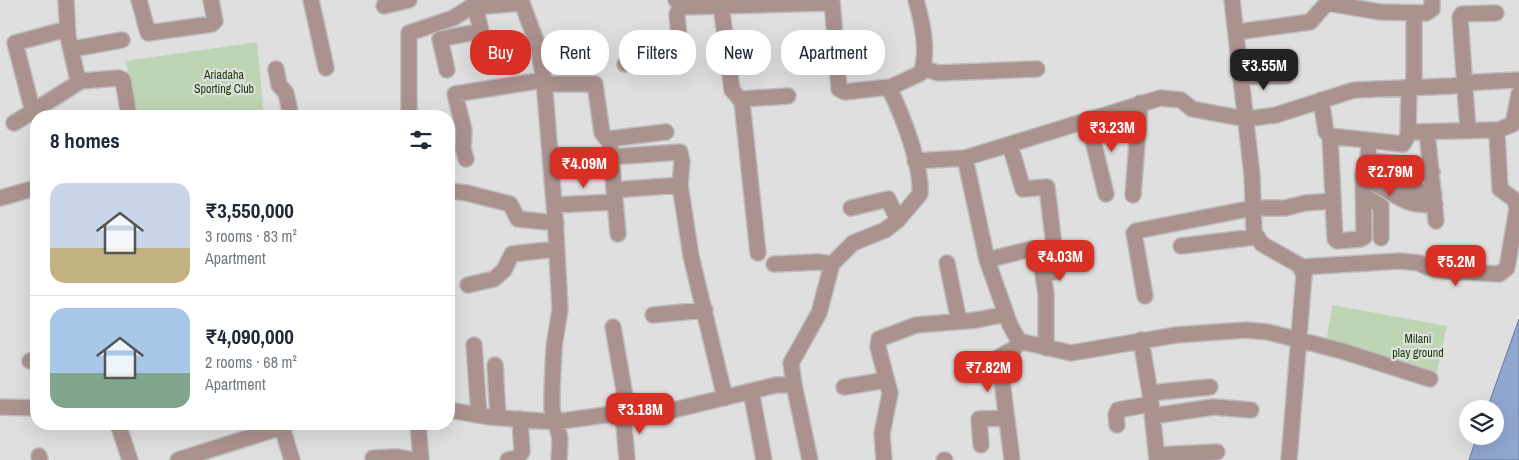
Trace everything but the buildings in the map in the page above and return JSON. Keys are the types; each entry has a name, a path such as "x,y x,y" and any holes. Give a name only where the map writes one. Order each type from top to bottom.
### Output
{"street":[{"path":"66,0 67,29 73,49 77,76 81,81"},
{"path":"139,0 148,33 212,24 214,21 211,0"},
{"path":"311,0 326,68"},
{"path":"384,6 410,0"},
{"path":"678,30 676,14 678,3 823,3 831,0 839,89 845,92 890,87 921,73 925,62 921,20 916,0"},
{"path":"1232,0 1246,119 1255,237 1262,244 1301,267 1419,262 1427,267 1444,271 1496,275 1502,273 1507,268 1518,204 1500,189 1496,131"},
{"path":"1237,32 1310,22 1327,3 1379,6 1414,13 1430,11 1432,0"},
{"path":"447,70 440,39 481,31 477,2"},
{"path":"409,110 409,33 453,18 477,2 496,6 527,2 545,82 556,223 560,309 553,353 552,399 555,422 560,438 559,460"},
{"path":"725,3 732,90 741,99 758,253"},
{"path":"1330,136 1405,144 1408,134 1412,86 1414,13"},
{"path":"1468,131 1460,16 1462,14 1496,14"},
{"path":"32,110 15,43 67,29"},
{"path":"73,49 122,40"},
{"path":"923,68 938,73 1037,69"},
{"path":"276,69 279,85 286,93 290,110"},
{"path":"1241,77 1286,76"},
{"path":"36,110 81,81 119,78 123,80 128,110"},
{"path":"915,161 965,158 1140,103 1163,98 1182,100 1192,109 1246,119 1276,115 1354,90 1412,86 1452,86 1519,80"},
{"path":"466,159 463,148 464,130 455,94 545,82 595,84 602,133 608,139 611,157 618,234"},
{"path":"810,460 791,363 819,313 832,264 852,243 885,230 898,220 920,194 915,161 902,114 890,87"},
{"path":"1408,134 1410,132 1493,129 1496,131 1513,124 1519,94"},
{"path":"741,99 788,96"},
{"path":"1321,100 1326,132 1330,136 1335,241 1361,239 1364,237 1363,169 1371,161 1394,163 1432,172"},
{"path":"1134,194 1140,103"},
{"path":"14,124 30,114"},
{"path":"1088,120 1106,194"},
{"path":"608,139 666,132"},
{"path":"1428,132 1436,221"},
{"path":"1369,140 1371,161 1382,175 1400,186 1434,199"},
{"path":"1010,145 1023,189 1047,187 1057,272 1044,275"},
{"path":"611,157 678,151 682,162 680,186 691,256 725,398"},
{"path":"965,158 987,260 1006,314 1019,341 1058,351 1080,352 1141,340 1246,330 1268,332 1298,338 1430,379"},
{"path":"1363,179 1372,181 1405,202 1419,206 1434,199"},
{"path":"554,205 680,186"},
{"path":"0,198 30,190"},
{"path":"455,192 467,193 510,204 518,218 556,223"},
{"path":"1363,195 1381,206 1381,238"},
{"path":"851,208 888,199 898,220"},
{"path":"1145,296 1135,232 1253,208 1285,208 1305,203 1333,201"},
{"path":"1181,246 1255,237"},
{"path":"987,260 1038,249 1044,275 1046,348"},
{"path":"468,285 494,278 504,270 512,254 556,250"},
{"path":"774,264 818,262 832,264"},
{"path":"946,263 959,321"},
{"path":"1289,460 1304,278 1301,267"},
{"path":"653,315 705,310"},
{"path":"884,460 882,434 890,401 878,347 881,338 916,325 1006,314"},
{"path":"613,327 625,413 626,460"},
{"path":"1141,340 1152,404 1157,457 1217,452"},
{"path":"1012,460 999,357 1015,348 1019,341"},
{"path":"474,345 479,415"},
{"path":"495,365 498,417"},
{"path":"844,387 886,380"},
{"path":"455,411 555,422 625,413 657,414 776,385 794,385"},
{"path":"1117,425 1116,415 1118,410 1152,404 1210,387"},
{"path":"751,391 764,460"},
{"path":"1152,404 1213,406 1251,410"},
{"path":"0,407 30,408"},
{"path":"981,444 979,419 1006,418"},
{"path":"508,460 517,458 522,452 520,419"},
{"path":"120,430 130,460"},
{"path":"178,460 224,454 271,430"},
{"path":"283,430 292,460"},
{"path":"418,430 421,460"},
{"path":"373,458 398,457 414,460"}],"green space":[{"name":"Ariadaha Sporting Club","path":"257,42 263,110 134,110 126,61"},
{"name":"Milani play ground","path":"1332,305 1447,326 1436,377 1326,344"}],"water":[{"path":"1519,319 1519,460 1469,460 1474,445 1504,445 1504,400 1490,400"}]}
